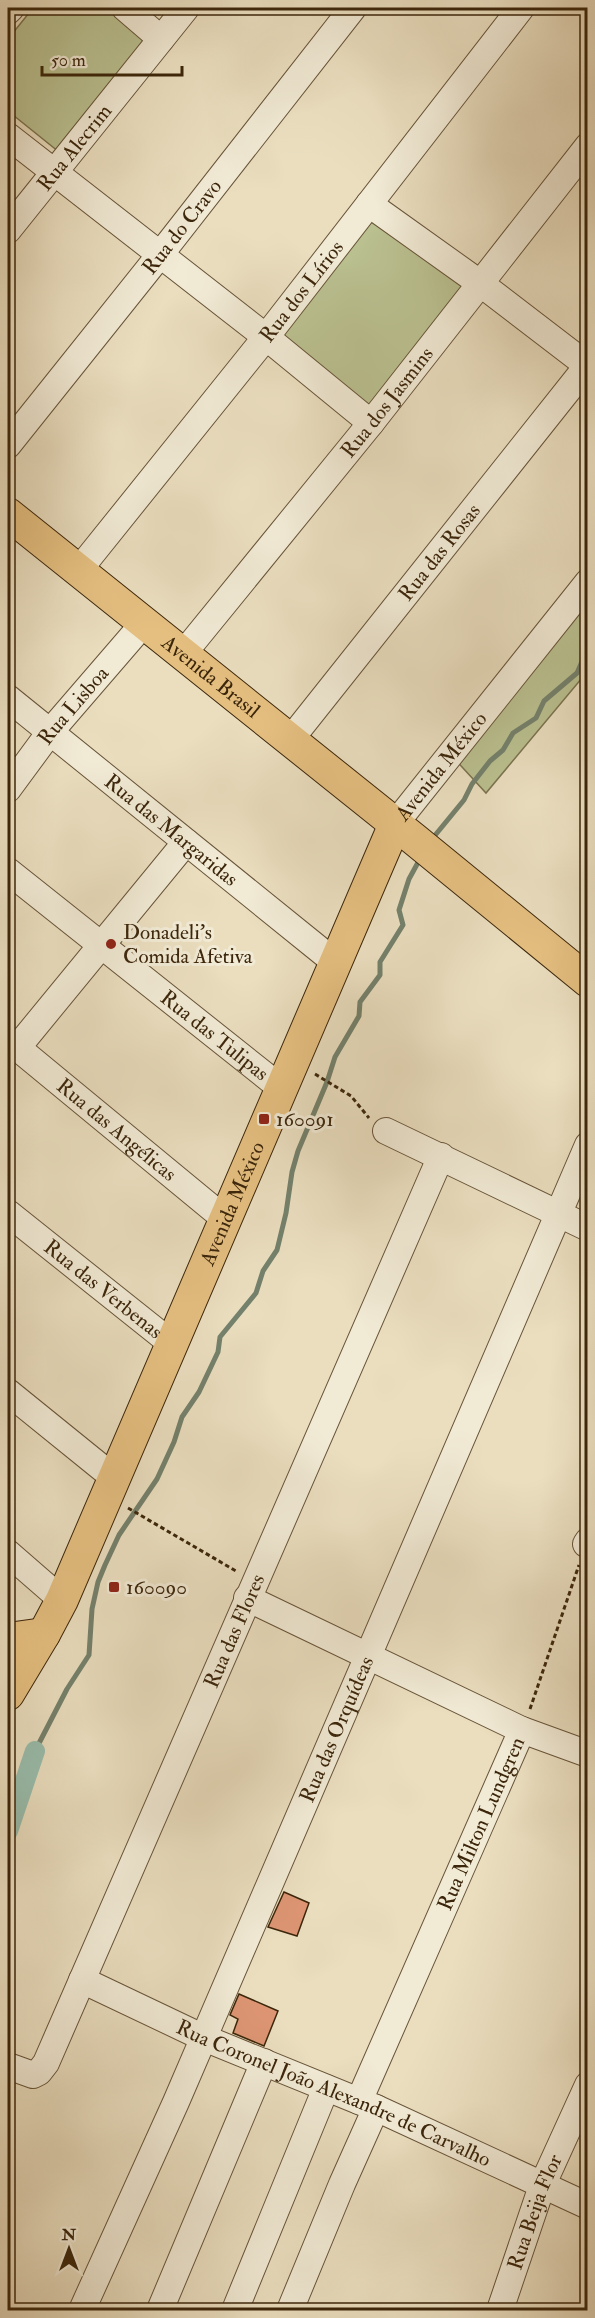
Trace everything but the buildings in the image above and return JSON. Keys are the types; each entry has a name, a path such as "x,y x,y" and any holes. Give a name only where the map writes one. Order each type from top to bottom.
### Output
{"main road":[{"name":"Avenida Brasil","path":"8,514 588,981"},
{"name":"Avenida México","path":"8,1694 62,1600 109,1486 336,963 404,832"},
{"path":"8,1639 44,1634"}],"street":[{"path":"8,11 11,8"},
{"path":"125,8 161,39"},
{"name":"Rua Alecrim","path":"8,230 186,8"},
{"name":"Rua do Cravo","path":"8,445 353,8"},
{"name":"Rua dos Lírios","path":"78,571 266,337 521,8"},
{"path":"8,136 159,256 266,337 371,423"},
{"name":"Rua dos Jasmins","path":"183,654 371,423 588,146"},
{"path":"369,204 481,284 587,366"},
{"name":"Rua das Rosas","path":"290,740 587,366"},
{"name":"Avenida México","path":"404,832 588,582"},
{"name":"Rua Lisboa","path":"8,789 50,732 144,623"},
{"name":"Rua das Margaridas","path":"8,698 336,963"},
{"path":"12,1044 100,945 186,842"},
{"name":"Rua das Tulipas","path":"8,871 281,1088"},
{"name":"Rua das Angélicas","path":"12,1044 225,1219"},
{"path":"386,1131 588,1228"},
{"name":"Rua das Orquídeas","path":"82,2310 204,2038 588,1145"},
{"name":"Rua das Flores","path":"8,2066 33,2075 39,2072 46,2063 441,1156"},
{"name":"Rua das Verbenas","path":"8,1213 171,1343"},
{"path":"8,1392 109,1486"},
{"path":"8,1553 62,1600"},
{"path":"251,1590 366,1657 522,1730 588,1754"},
{"name":"Rua Milton Lundgren","path":"290,2310 342,2184 368,2105 522,1730"},
{"name":"Rua Coronel João Alexandre de Carvalho","path":"82,1980 204,2038 368,2105 588,2206"},
{"path":"160,2310 264,2062"},
{"name":"Rua Beija Flor","path":"500,2310 542,2186 588,2085"},
{"path":"235,2310 326,2088"}],"path":[{"path":"319,1077 351,1096 374,1124 386,1131"},
{"path":"109,1486 251,1590"},
{"name":"Rua Milton Lundgren","path":"522,1730 587,1543"}],"green space":[{"path":"33,8 136,8 165,30 64,156 8,111 8,39"},
{"path":"386,204 480,280 373,411 279,336"},
{"path":"587,587 587,672 486,793 451,755"}],"waterway":[{"path":"432,839 464,800 472,784 490,761 503,750 513,733 536,718 544,701 577,673 588,648"},
{"path":"35,1751 67,1689 89,1655 92,1609 98,1582 119,1535 157,1479 174,1442 182,1417 199,1392 218,1352 220,1337 256,1293 263,1271 277,1250 298,1151 335,1057 359,1016 360,1002 380,975 380,962 403,925 399,910 409,879 421,857"},
{"path":"8,1831 35,1751"}],"place":[{"name":"Donadeli's Comida Afetiva","path":"111,944"},
{"name":"160091","path":"264,1119"},
{"name":"160090","path":"114,1587"}]}
